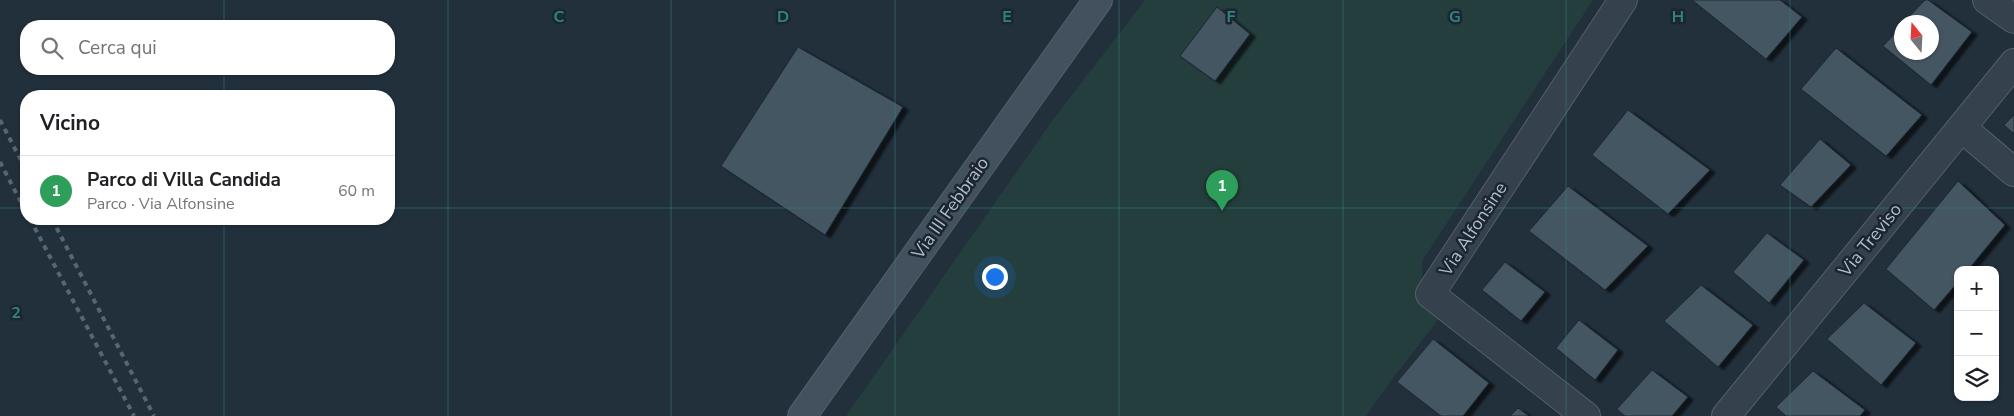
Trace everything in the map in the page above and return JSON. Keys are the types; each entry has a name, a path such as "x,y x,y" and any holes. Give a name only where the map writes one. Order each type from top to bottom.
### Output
{"main road":[{"name":"Via III Febbraio","path":"802,416 1098,0"}],"street":[{"name":"Via Alfonsine","path":"1586,416 1430,294 1623,0"},
{"path":"1987,0 2014,19"},
{"name":"Via Treviso","path":"1726,416 2014,63"},
{"path":"1962,128 2014,172"}],"green space":[{"path":"1145,0 1593,0 1422,261 1422,293 1442,315 1366,416 846,416 1052,121"}],"building":[{"path":"1692,0 1780,0 1802,17 1766,59"},
{"path":"1925,0 1928,0 1972,32 1931,85 1900,60 1939,60 1939,15 1911,15"},
{"path":"1217,7 1250,34 1215,81 1180,56"},
{"path":"1894,34 1894,55 1883,46"},
{"path":"798,47 903,107 825,235 721,166"},
{"path":"1836,48 1922,115 1886,156 1801,89"},
{"path":"1628,110 1710,170 1668,214 1592,155"},
{"path":"2014,115 2014,134 2004,125"},
{"path":"1820,139 1851,165 1811,207 1780,185"},
{"path":"1958,181 2005,225 1971,266 1954,266 1954,287 1934,310 1886,269"},
{"path":"1568,186 1648,246 1605,290 1529,231"},
{"path":"1767,233 1804,260 1769,303 1733,272"},
{"path":"1505,262 1545,292 1521,321 1482,290"},
{"path":"1701,285 1753,325 1718,367 1664,321"},
{"path":"1864,303 1916,343 1881,385 1827,339"},
{"path":"1579,320 1618,350 1595,380 1556,348"},
{"path":"1433,339 1489,383 1463,416 1441,416 1397,382"},
{"path":"1652,370 1688,397 1672,416 1625,416 1617,409"},
{"path":"1813,371 1865,410 1860,416 1786,416 1776,407"},
{"path":"1518,408 1529,416 1510,416"}],"railway":[{"path":"0,120 20,158"},
{"path":"0,162 20,200"},
{"path":"33,225 134,416"},
{"path":"55,225 154,416"}],"place":[{"name":"Parco di Villa Candida","path":"1222,211"}]}
